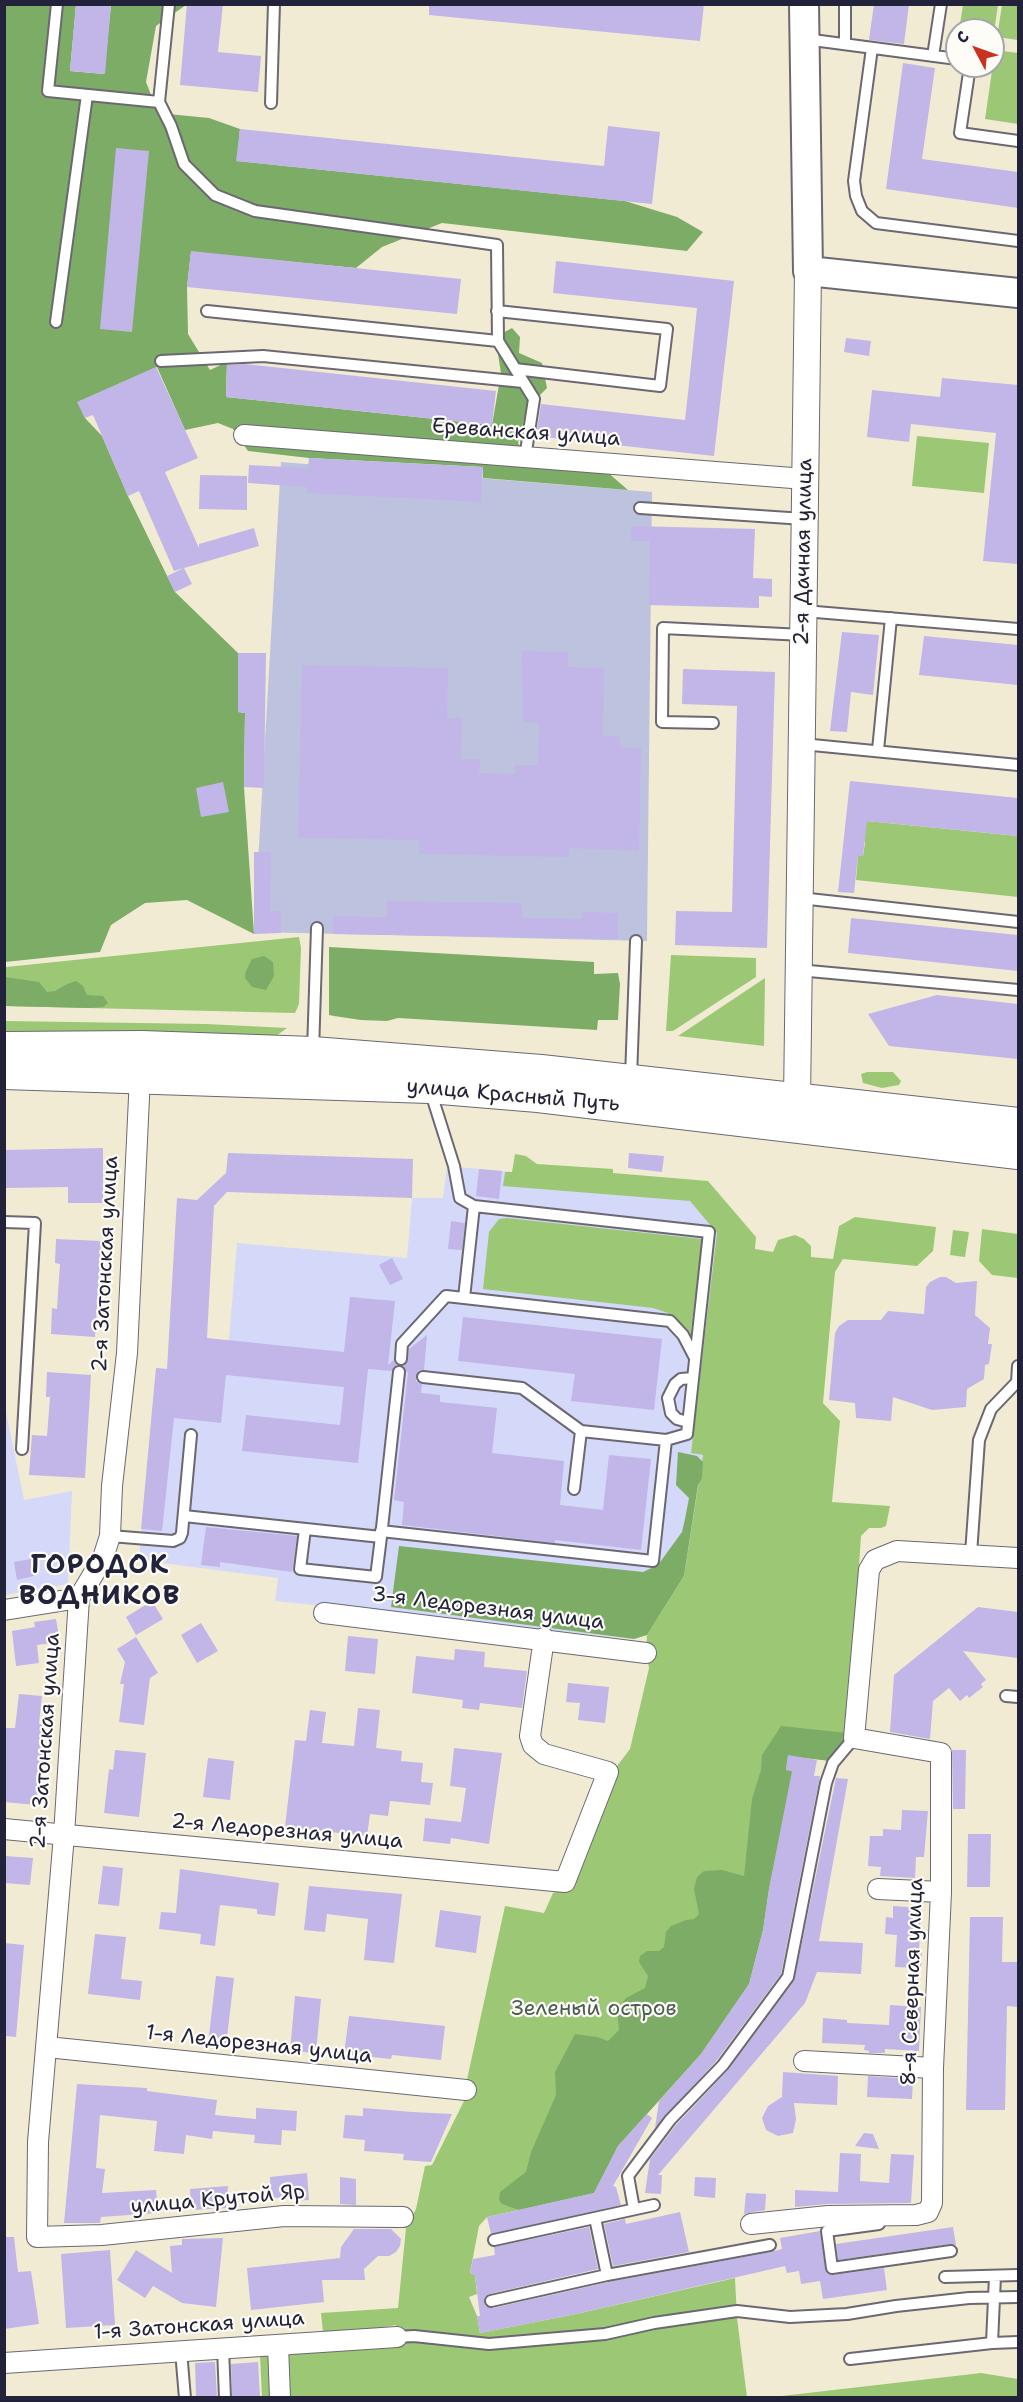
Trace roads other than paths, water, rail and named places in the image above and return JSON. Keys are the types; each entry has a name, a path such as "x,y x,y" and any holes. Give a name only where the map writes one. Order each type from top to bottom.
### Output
{"main road":[{"name":"2-я Дачная улица","path":"804,4 808,271"},
{"path":"808,271 1018,293"},
{"name":"улица Красный Путь","path":"4,1048 142,1047 313,1067 429,1087 538,1096 1018,1153"},
{"name":"улица Красный Путь","path":"4,1073 140,1076 313,1067 541,1071 1018,1124"}],"street":[{"name":"2-я Дачная улица","path":"796,1100 808,271"},
{"name":"Ереванская улица","path":"244,435 805,478"},
{"name":"2-я Затонская улица","path":"36,2237 38,2142 64,1835 79,1598 103,1558 110,1536 112,1486 127,1353 140,1076"},
{"path":"854,1738 869,1570 875,1560 897,1551 1018,1558"},
{"path":"4,1610 79,1598"},
{"name":"3-я Ледорезная улица","path":"324,1613 544,1638 646,1653"},
{"name":"2-я Ледорезная улица","path":"4,1829 565,1882 608,1773 544,1754 533,1745 530,1736 544,1638"},
{"name":"8-я Северная улица","path":"854,1738 941,1753 941,1892 933,2068 932,2203 922,2213"},
{"path":"878,1889 941,1892"},
{"name":"1-я Ледорезная улица","path":"47,2048 466,2090"},
{"path":"804,2061 933,2068"},
{"path":"752,2224 828,2216 922,2213"},
{"name":"улица Крутой Яр","path":"36,2237 102,2235 284,2216 403,2217"},
{"name":"1-я Затонская улица","path":"4,2363 398,2337"},
{"path":"278,2344 280,2397"}],"lane":[{"path":"57,4 48,91 159,102"},
{"path":"169,4 159,102 171,126 184,164 215,195 255,212 497,245 498,341 534,399 525,458"},
{"path":"271,103 274,4"},
{"path":"845,4 845,44"},
{"path":"933,56 941,4"},
{"path":"805,39 945,58"},
{"path":"872,48 854,181 856,196 862,211 876,223 1018,241"},
{"path":"968,78 960,133 1018,141"},
{"path":"56,322 87,95"},
{"path":"207,311 498,341"},
{"path":"497,311 667,329 660,386 516,369"},
{"path":"161,361 263,356 523,382"},
{"path":"640,508 805,519"},
{"path":"878,750 891,618"},
{"path":"713,723 662,722 663,628 891,618 1018,629"},
{"path":"802,744 1018,765"},
{"path":"799,898 1018,922"},
{"path":"313,1067 317,928"},
{"path":"631,1080 636,941"},
{"path":"798,970 1018,990"},
{"path":"423,1377 522,1388 580,1431 666,1440 687,1434 709,1232 474,1206 460,1198 454,1166 429,1087"},
{"path":"464,1298 474,1206"},
{"path":"4,1222 35,1223 21,1449"},
{"path":"400,1359 402,1344 446,1296 670,1321 684,1335 695,1359"},
{"path":"970,1554 979,1440 991,1409 1017,1382 1018,1366"},
{"path":"305,1529 300,1569 376,1577 402,1374"},
{"path":"688,1422 677,1419 671,1413 668,1398 675,1384 681,1380 693,1378"},
{"path":"574,1489 580,1431"},
{"path":"110,1536 173,1541 180,1538 191,1435"},
{"path":"184,1516 653,1561 666,1440"},
{"path":"1006,1696 1018,1697"},
{"path":"633,2209 628,2176 670,2120 723,2065 788,1977 826,1783 833,1763 854,1738"},
{"path":"494,2241 654,2205"},
{"path":"922,2213 897,2221 827,2231 832,2268 951,2251"},
{"path":"595,2218 607,2275"},
{"path":"491,2301 607,2275 770,2245"},
{"path":"945,2277 1018,2275"},
{"path":"992,2343 995,2276"},
{"path":"398,2337 414,2336 489,2344 605,2334 654,2323 737,2311 790,2317 847,2314 969,2298 1018,2297"},
{"path":"850,2359 1018,2342"},
{"path":"223,2348 225,2397"},
{"path":"181,2351 185,2397"}],"district":[{"name":"ГОРОДОК ВОДНИКОВ","path":"100,1582"}],"park label":[{"name":"Зеленый остров","path":"594,2010"}]}
